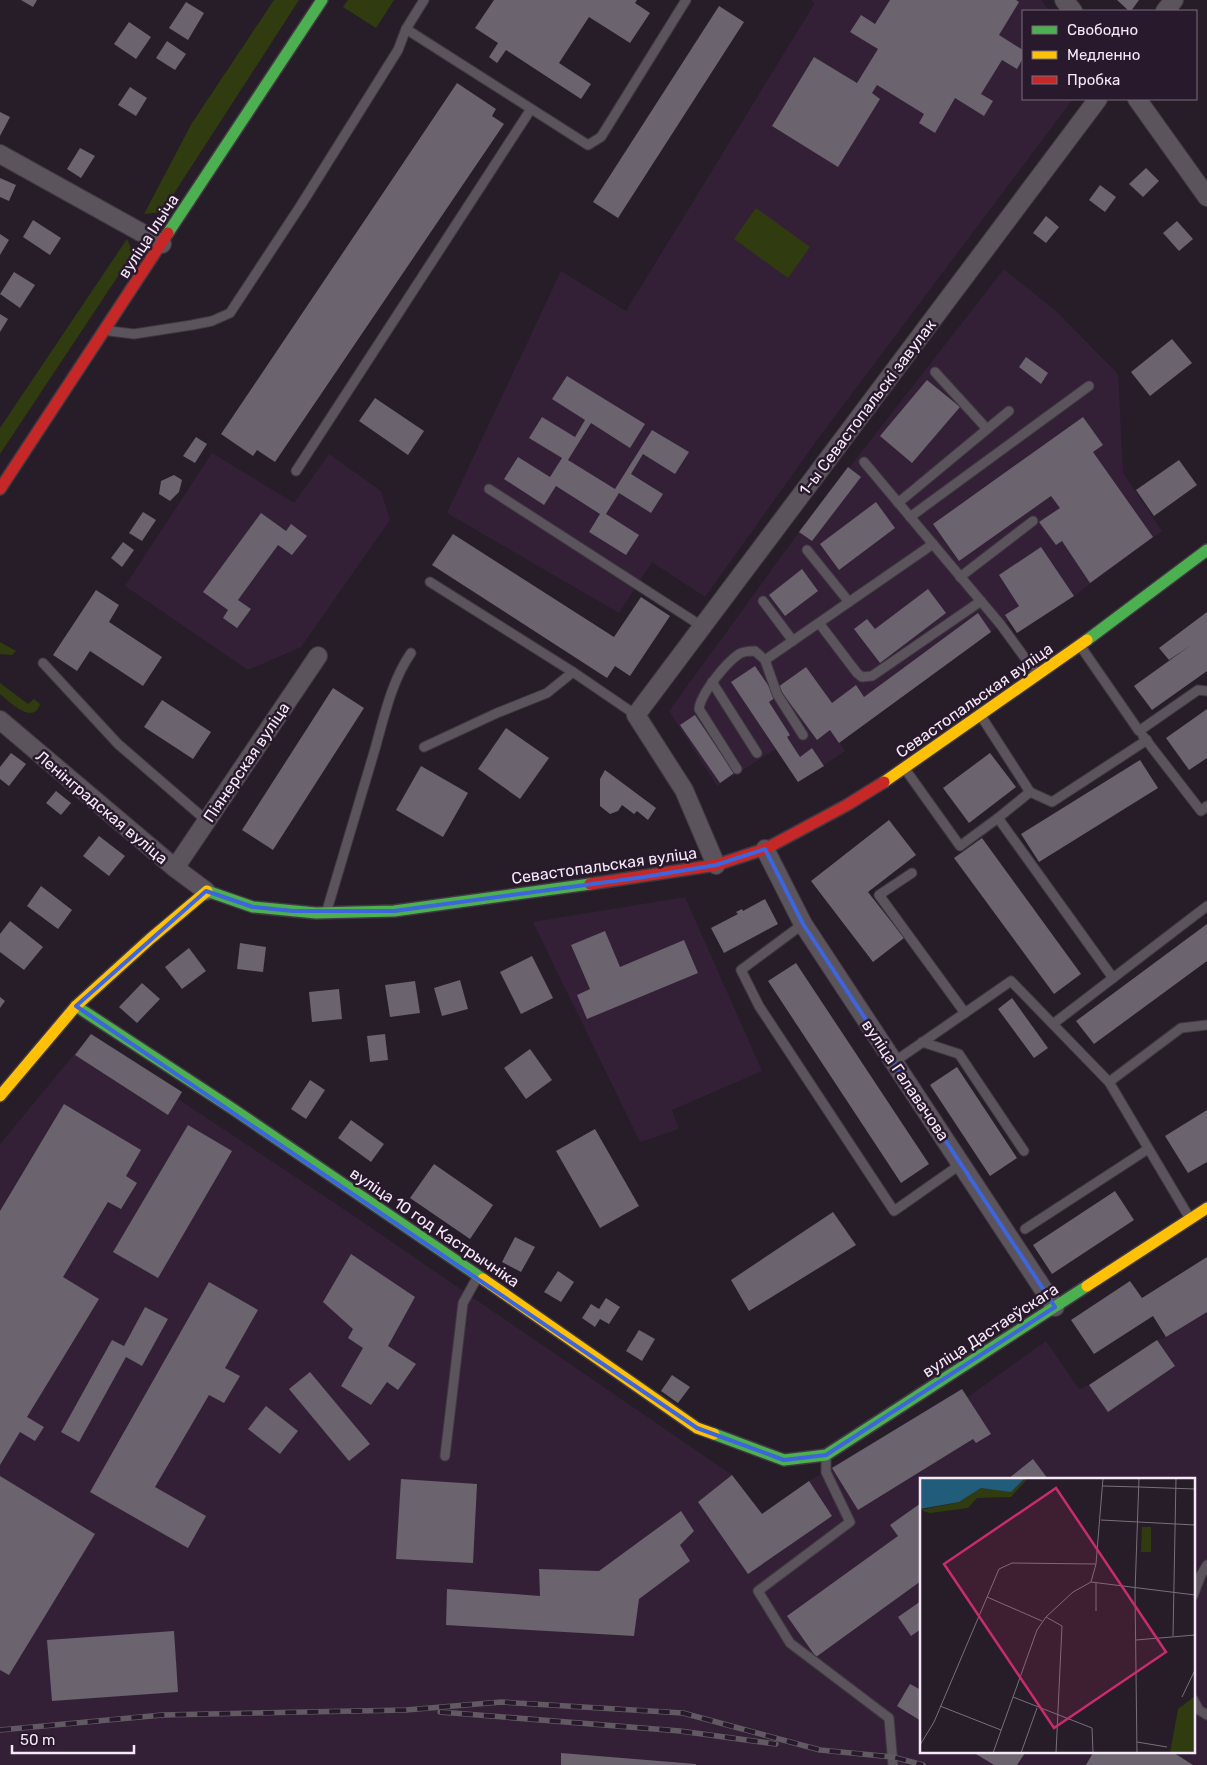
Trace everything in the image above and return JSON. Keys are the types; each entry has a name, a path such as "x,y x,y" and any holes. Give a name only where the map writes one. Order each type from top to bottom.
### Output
{"street":[{"name":"вуліца Ільіча","path":"0,489 322,0"},
{"path":"1166,10 1174,0"},
{"name":"1-ы Севастопальскі завулак","path":"636,715 1097,100"},
{"path":"1138,100 1207,197"},
{"path":"0,154 162,244"},
{"name":"Севастопальская вуліца","path":"206,892 253,907 293,912 394,912 644,877 716,864 765,848 847,806 905,768 1038,676 1207,550"},
{"name":"Піянерская вуліца","path":"175,868 318,656"},
{"path":"636,715 684,790 716,864"},
{"name":"Ленінградская вуліца","path":"0,720 206,892"},
{"name":"вуліца Галавачова","path":"765,848 803,924 1055,1307"},
{"path":"0,1096 76,1006 150,939 206,892"},
{"name":"вуліца 10 год Кастрычніка","path":"76,1006 233,1109 697,1428 784,1460"},
{"name":"вуліца Дастаеўскага","path":"784,1460 826,1455 1207,1208"}],"lane":[{"path":"105,330 134,334 202,323 230,313 301,206 398,50 406,29 424,0"},
{"path":"406,29 588,145 601,137 686,0"},
{"path":"296,471 531,109"},
{"path":"935,372 987,429"},
{"path":"910,517 1089,386"},
{"path":"898,503 1009,410"},
{"path":"864,462 1001,625 1038,676"},
{"path":"489,489 703,626"},
{"path":"960,577 1034,521"},
{"path":"765,660 933,544"},
{"path":"807,550 849,602"},
{"path":"430,582 573,672 636,715"},
{"path":"763,601 793,641"},
{"path":"820,623 857,673 867,677 872,676 980,601"},
{"path":"1080,645 1139,731 1200,811 1207,806"},
{"path":"737,769 699,709 700,701 712,682 739,654 745,651 755,651 765,660 777,694 803,735"},
{"path":"326,912 387,709 401,669 411,653"},
{"path":"43,663 118,744 207,821"},
{"path":"424,747 497,713 547,694 573,672"},
{"path":"712,682 757,752"},
{"path":"1139,731 1198,690 1207,691"},
{"path":"981,716 1030,792 1052,802 1147,740"},
{"path":"905,768 960,846 1030,792"},
{"path":"998,818 1113,978"},
{"path":"912,873 879,895 965,1012"},
{"path":"1053,1024 1207,906"},
{"path":"803,924 741,970 759,1006 894,1212 961,1164"},
{"path":"894,1062 1011,980 1109,1082 1190,1219"},
{"path":"1109,1082 1182,1028 1207,1025"},
{"path":"922,1042 959,1054 1024,1151"},
{"path":"1025,1228 1148,1148"},
{"path":"445,1456 463,1303 478,1276"},
{"path":"826,1455 826,1472 850,1522 758,1592 790,1643 888,1718 893,1765"},
{"path":"1194,1593 1201,1575 1207,1566"},
{"path":"1194,1701 1198,1710 1207,1715"}],"highlighted area":[{"path":"765,849 803,924 1055,1307 826,1455 784,1460 697,1428 76,1006 206,891 253,907 293,911 394,911 644,877 716,865"}],"shaded area":[{"path":"811,0 1041,0 1049,10 1022,10 1022,100 1072,100 820,436 705,597 652,562 619,613 447,513 561,271 626,311 815,3"},
{"path":"1004,269 1058,313 1118,374 1123,473 1162,531 1074,596 1017,633 1008,621 991,632 839,742 845,751 798,782 776,749 717,786 669,711 799,532"},
{"path":"212,453 294,503 329,454 381,491 390,520 301,647 248,670 125,586"},
{"path":"685,897 762,1071 672,1110 679,1129 640,1142 533,922"},
{"path":"91,1034 182,1092 178,1099 354,1216 732,1475 762,1513 809,1481 962,1389 968,1397 1046,1341 1079,1389 1089,1385 1157,1340 1166,1337 1142,1298 1207,1257 1207,1765 0,1765 0,1144"}],"green space":[{"path":"274,0 299,0 162,212 144,214 192,123"},
{"path":"348,0 394,0 376,28 343,7"},
{"path":"756,208 810,247 788,278 734,239"},
{"path":"127,239 132,255 0,454 0,428"},
{"path":"0,642 16,651 12,655 0,654"},
{"path":"0,683 28,704 34,699 40,704 37,710 32,713 15,706 0,694"}],"building":[{"path":"21,0 37,0 33,7"},
{"path":"494,0 637,0 635,3 650,13 630,43 589,17 559,63 591,84 581,99 506,50 497,63 489,57 498,43 475,28"},
{"path":"890,0 1016,0 1019,2 999,35 1022,49 1022,60 1017,69 1002,60 981,94 993,101 984,116 955,98 935,133 919,123 924,114 877,85 872,93 880,99 838,167 772,126 814,57 857,83 878,49 850,32 861,15 875,24"},
{"path":"1117,0 1139,0 1132,10 1128,10"},
{"path":"186,2 204,13 188,40 169,28"},
{"path":"719,6 744,22 618,218 593,202"},
{"path":"129,22 151,37 136,59 114,44"},
{"path":"167,41 186,54 175,70 156,58"},
{"path":"457,83 496,109 492,116 504,124 275,462 257,450 253,456 221,434"},
{"path":"130,87 147,98 136,116 118,105"},
{"path":"0,112 10,117 0,136"},
{"path":"80,148 95,156 81,178 67,169"},
{"path":"1146,168 1159,181 1143,197 1129,184"},
{"path":"0,178 16,185 9,201 0,197"},
{"path":"1100,185 1116,197 1105,212 1089,200"},
{"path":"1046,216 1059,227 1046,243 1033,233"},
{"path":"33,220 61,238 50,255 23,237"},
{"path":"1177,221 1193,239 1179,251 1163,233"},
{"path":"0,234 9,240 0,255"},
{"path":"14,272 35,285 20,308 0,294"},
{"path":"0,314 8,319 0,332"},
{"path":"1172,339 1192,363 1150,396 1131,372"},
{"path":"1026,357 1048,373 1041,384 1019,367"},
{"path":"567,376 645,424 630,448 591,423 568,460 615,489 652,430 689,452 675,474 643,454 631,474 663,494 651,513 619,493 606,514 639,535 626,555 589,532 600,514 556,486 544,505 504,479 518,457 550,477 562,458 529,438 542,417 575,437 585,420 552,399"},
{"path":"927,380 960,407 912,463 880,436"},
{"path":"375,398 424,431 408,455 359,421"},
{"path":"1083,417 1103,445 1093,452 1153,537 1090,583 1062,541 1056,545 1039,522 1060,508 1051,496 959,561 933,524"},
{"path":"196,437 207,444 195,463 183,456"},
{"path":"1179,460 1197,485 1154,516 1136,490"},
{"path":"848,467 861,477 812,541 799,532"},
{"path":"174,475 182,480 179,492 170,501 159,494 161,481"},
{"path":"876,502 895,528 839,570 820,544"},
{"path":"143,512 156,520 142,541 129,533"},
{"path":"261,513 286,531 291,524 307,536 292,555 278,545 238,600 251,609 237,628 223,618 228,610 203,592"},
{"path":"453,534 614,637 641,597 670,616 630,676 615,666 607,678 432,565"},
{"path":"123,542 134,550 122,567 111,558"},
{"path":"1041,547 1074,596 1017,633 1005,615 1019,606 999,575"},
{"path":"802,569 818,591 785,616 769,595"},
{"path":"928,589 946,613 880,663 854,629 867,619 875,629"},
{"path":"96,590 119,605 109,622 162,657 143,686 90,651 77,671 53,655"},
{"path":"1207,612 1207,671 1152,710 1134,686 1191,645 1169,660 1159,648"},
{"path":"978,613 991,632 839,743 830,730 817,740 778,687 806,667 832,703 856,685 864,697"},
{"path":"755,666 776,697 769,702 790,735 787,737 800,757 812,748 824,766 798,782 731,682"},
{"path":"333,688 364,708 273,850 242,830"},
{"path":"162,700 211,732 193,759 144,727"},
{"path":"1207,709 1207,758 1189,770 1166,738"},
{"path":"695,715 734,773 720,783 680,725"},
{"path":"506,728 549,758 520,799 478,769"},
{"path":"11,753 26,764 9,786 0,779 0,767"},
{"path":"990,753 1016,787 969,823 943,788"},
{"path":"1140,760 1158,788 1039,862 1021,834"},
{"path":"421,766 468,793 443,837 396,810"},
{"path":"605,770 656,808 648,820 637,811 634,814 622,805 618,811 610,814 600,806 600,779"},
{"path":"56,791 71,803 61,815 46,803"},
{"path":"889,820 916,855 868,892 904,938 873,962 811,881"},
{"path":"99,836 125,856 109,876 83,856"},
{"path":"982,838 1081,974 1054,994 954,858"},
{"path":"41,886 72,910 58,929 27,906"},
{"path":"765,899 778,924 724,953 711,928 738,914 736,912 742,909 743,911"},
{"path":"10,921 43,947 24,970 0,952 0,934"},
{"path":"1207,924 1207,961 1094,1044 1076,1021"},
{"path":"605,931 620,967 684,940 698,973 587,1019 577,995 590,989 571,945"},
{"path":"240,943 266,947 263,972 237,969"},
{"path":"189,948 206,971 182,989 165,967"},
{"path":"532,956 553,998 521,1014 500,972"},
{"path":"796,963 929,1164 901,1183 768,981"},
{"path":"460,980 468,1009 442,1016 434,988"},
{"path":"415,981 420,1013 390,1017 385,985"},
{"path":"142,983 160,999 137,1023 119,1007"},
{"path":"339,989 342,1019 312,1022 309,992"},
{"path":"0,997 5,1001 0,1008"},
{"path":"1012,998 1048,1048 1034,1058 998,1009"},
{"path":"91,1034 182,1092 168,1115 75,1055"},
{"path":"385,1034 388,1060 370,1062 367,1036"},
{"path":"530,1049 552,1080 526,1099 504,1068"},
{"path":"957,1067 1017,1158 990,1176 930,1085"},
{"path":"310,1080 325,1090 306,1119 291,1109"},
{"path":"64,1104 141,1150 126,1176 137,1183 121,1209 108,1202 63,1277 99,1299 27,1417 44,1427 35,1441 20,1432 0,1465 0,1211"},
{"path":"1207,1110 1207,1162 1188,1173 1165,1136"},
{"path":"351,1120 384,1144 371,1162 338,1138"},
{"path":"188,1125 232,1151 158,1278 113,1252"},
{"path":"595,1129 639,1206 600,1228 556,1151"},
{"path":"434,1164 493,1205 470,1239 410,1198"},
{"path":"1115,1191 1134,1220 1052,1274 1033,1245"},
{"path":"833,1212 856,1245 749,1311 731,1280"},
{"path":"515,1237 535,1247 521,1272 502,1262"},
{"path":"351,1254 415,1297 388,1346 416,1364 398,1390 387,1382 371,1405 341,1386 363,1348 348,1338 353,1329 323,1302"},
{"path":"1207,1257 1207,1312 1166,1337 1153,1316 1094,1354 1071,1320 1130,1281 1142,1298"},
{"path":"558,1271 574,1282 561,1302 544,1292"},
{"path":"209,1282 258,1310 225,1368 240,1376 224,1403 209,1395 155,1487 206,1516 188,1548 90,1492"},
{"path":"606,1298 620,1307 609,1324 600,1319 595,1327 582,1318 591,1304 599,1309"},
{"path":"145,1307 168,1319 142,1366 126,1357 79,1442 61,1432 112,1340 124,1346"},
{"path":"639,1330 655,1339 642,1361 626,1351"},
{"path":"1157,1340 1175,1366 1108,1412 1089,1385"},
{"path":"310,1372 370,1444 349,1461 289,1389"},
{"path":"672,1375 690,1387 678,1403 661,1391"},
{"path":"962,1389 991,1434 976,1443 973,1439 858,1510 832,1468"},
{"path":"266,1406 298,1431 280,1454 248,1429"},
{"path":"1033,1459 1047,1478 1009,1478"},
{"path":"732,1475 762,1514 809,1481 832,1516 748,1574 698,1502"},
{"path":"0,1476 95,1534 9,1675 0,1670"},
{"path":"401,1479 477,1484 473,1563 396,1559"},
{"path":"920,1504 920,1582 816,1657 787,1616 898,1536 890,1525"},
{"path":"681,1511 694,1531 680,1545 690,1561 639,1599 634,1636 446,1625 447,1589 540,1596 539,1569 599,1571"},
{"path":"920,1602 920,1630 911,1636 898,1617"},
{"path":"174,1631 178,1692 52,1701 47,1640"},
{"path":"910,1684 920,1689 920,1720 897,1706"},
{"path":"973,1752 1025,1753 1017,1765 994,1765"},
{"path":"1093,1752 1173,1752 1193,1765 1086,1765"},
{"path":"561,1753 696,1764 696,1765 561,1765"}],"railway":[{"path":"0,1730 162,1715 406,1710 501,1702 683,1713 820,1750 893,1757 923,1765"},
{"path":"440,1712 680,1731 776,1744"}],"traffic: fast":[{"path":"168,233 322,0"},
{"path":"1087,640 1207,550"},
{"path":"207,891 253,907 316,913 394,911 590,884"},
{"path":"76,1006 233,1109 483,1279"},
{"path":"714,1434 784,1460 826,1455 1087,1286"}],"traffic: slow":[{"path":"884,782 1087,640"},
{"path":"0,1096 76,1006 150,939 207,891"},
{"path":"1087,1286 1207,1208"},
{"path":"483,1279 697,1428 714,1434"}],"traffic: jam":[{"path":"0,489 168,233"},
{"path":"590,884 716,865 765,849 847,805 884,782"}]}
